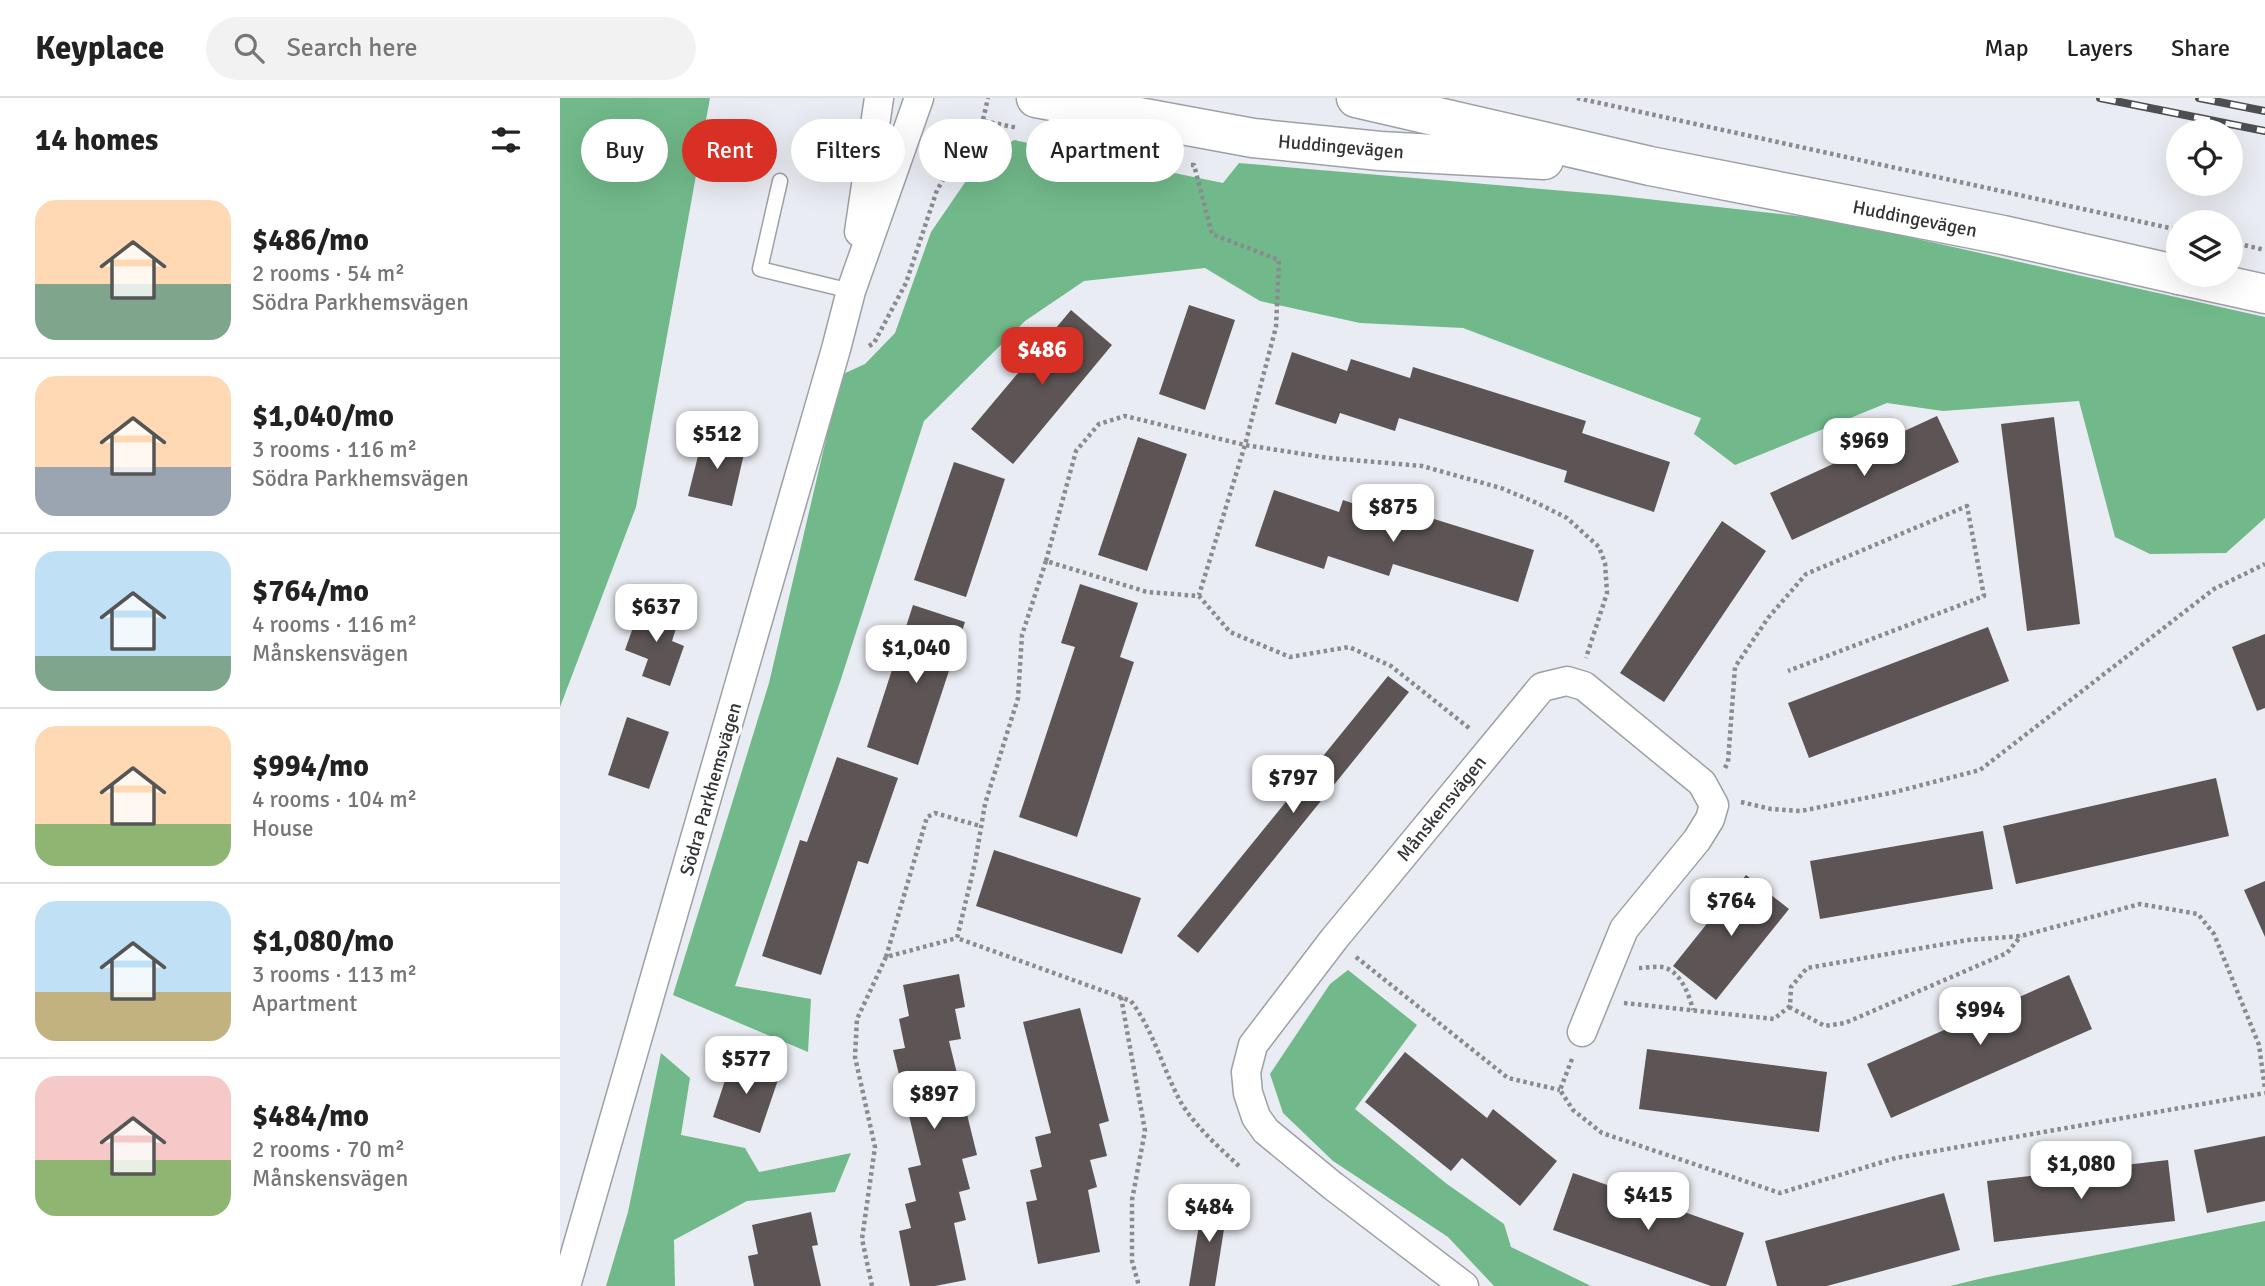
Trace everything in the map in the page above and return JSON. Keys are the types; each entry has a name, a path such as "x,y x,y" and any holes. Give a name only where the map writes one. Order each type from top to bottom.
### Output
{"main road":[{"name":"Huddingevägen","path":"1356,98 1650,166 2003,235 2166,272"},
{"name":"Huddingevägen","path":"1030,114 1380,151 1650,166"},
{"name":"Huddingevägen","path":"2233,287 2265,294"}],"street":[{"name":"Södra Parkhemsvägen","path":"851,290 878,98"},
{"name":"Södra Parkhemsvägen","path":"566,1286 851,290 919,98"},
{"name":"Månskensvägen","path":"1464,1286 1266,1131 1256,1117 1248,1093 1246,1072 1253,1045 1334,939 1492,746 1542,687 1557,682 1576,682"},
{"path":"1576,682 1702,783 1714,805 1710,819 1697,839 1624,929 1583,1032"}],"lane":[{"path":"780,181 760,269 851,290"}],"path":[{"path":"1577,98 2166,227"},
{"path":"997,119 1030,114"},
{"path":"1184,163 1194,165 1212,234 1279,261 1276,327 1245,445 1199,596"},
{"path":"2243,245 2265,250"},
{"path":"957,938 975,863 980,826 1017,698 1022,635 1046,561 1076,451 1099,424 1125,415 1245,445 1328,458 1422,467 1501,488 1567,518 1599,547 1605,563 1607,593 1598,626 1576,682"},
{"path":"1788,671 1984,596 1967,506 1805,573 1768,618 1735,667 1728,762 1711,797 1770,809 1801,811 1980,771 2214,589 2265,564"},
{"path":"1046,561 1147,592 1199,596 1230,632 1290,657 1349,647 1391,666 1492,746"},
{"path":"872,1286 862,1239 875,1147 855,1058 857,1019 886,957 927,817 935,813 980,826"},
{"path":"1334,939 1507,1078 1560,1090 1573,1110 1602,1133 1780,1193 1896,1157 2265,1091 2259,1045 2214,934 2197,914 2140,904 2021,936 1968,940 1807,968 1791,987 1788,1006 1774,1019 1595,998"},
{"path":"1788,1006 1825,1026 1845,1023 2007,953 2021,936"},
{"path":"886,957 957,938 1131,1001 1145,1020 1180,1100 1194,1121 1241,1168"},
{"path":"1635,968 1662,967 1670,970 1680,980 1693,1010"},
{"path":"1121,996 1145,1131 1132,1200 1132,1261 1139,1286"},
{"path":"1560,1090 1583,1032"}],"green space":[{"path":"560,98 710,98 706,119 682,119 682,182 695,182 636,507 560,707"},
{"path":"1012,141 1026,142 1026,182 1184,182 1184,175 1223,183 1239,163 1612,195 1833,220 2265,317 2265,518 2226,553 2150,554 2115,537 2079,401 1943,411 1887,403 1735,465 1694,434 1701,418 1463,328 1360,323 1260,301 1205,268 1084,281 1025,321 924,421 840,682 735,986 811,999 808,1052 673,995 769,683 841,375 865,364 895,333 931,232 965,182 1012,182"},
{"path":"1348,970 1417,1025 1355,1109 1447,1184 1504,1224 1511,1247 1591,1286 1494,1286 1448,1237 1333,1161 1283,1113 1270,1074 1330,984"},
{"path":"661,1053 690,1078 681,1135 745,1148 759,1172 851,1153 835,1192 747,1201 674,1240 675,1286 606,1286 628,1212"},
{"path":"2265,1221 2265,1286 1950,1286 1983,1278"}],"building":[{"path":"1189,305 1235,320 1205,410 1159,394"},
{"path":"1071,310 1112,345 1013,464 971,429"},
{"path":"1292,352 1347,371 1351,359 1410,378 1413,367 1586,421 1582,433 1670,462 1654,512 1564,482 1567,471 1399,418 1395,431 1340,413 1336,424 1275,404"},
{"path":"1937,416 1959,462 1792,540 1770,493"},
{"path":"2054,417 2080,624 2027,631 2001,424"},
{"path":"703,436 746,445 732,506 688,496"},
{"path":"1138,437 1187,454 1147,571 1098,555"},
{"path":"954,462 1005,479 966,597 914,580"},
{"path":"1274,490 1339,512 1343,500 1402,520 1405,510 1534,550 1518,602 1393,564 1389,576 1328,556 1324,569 1255,546"},
{"path":"1722,521 1766,551 1664,702 1620,673"},
{"path":"1080,584 1138,603 1120,657 1134,662 1077,837 1019,817 1075,647 1061,643"},
{"path":"641,605 679,619 672,641 684,646 670,686 642,676 648,659 625,650"},
{"path":"913,605 965,622 918,765 867,747"},
{"path":"1988,627 2009,681 1809,758 1788,703"},
{"path":"2265,634 2265,708 2257,711 2232,647"},
{"path":"1388,676 1409,692 1198,953 1177,936"},
{"path":"627,717 669,732 649,789 608,775"},
{"path":"837,757 898,778 868,864 858,861 821,975 762,956 800,840 807,842"},
{"path":"2216,778 2229,836 2016,884 2003,826"},
{"path":"1983,831 1993,889 1820,919 1810,861"},
{"path":"994,850 1141,898 1122,954 976,906"},
{"path":"1746,875 1789,909 1716,1000 1673,966"},
{"path":"2265,881 2265,937 2244,890"},
{"path":"959,974 965,1007 955,1009 961,1039 949,1041 977,1155 962,1159 970,1189 959,1192 966,1220 954,1223 966,1280 935,1286 910,1286 899,1231 911,1228 905,1204 916,1201 908,1168 921,1165 893,1050 905,1048 899,1019 909,1016 903,985"},
{"path":"2069,975 2092,1029 1891,1118 1867,1064"},
{"path":"1080,1008 1109,1121 1099,1124 1107,1156 1090,1160 1097,1187 1088,1190 1100,1252 1038,1264 1026,1202 1037,1200 1030,1170 1042,1167 1035,1137 1051,1133 1023,1022"},
{"path":"1647,1049 1827,1072 1819,1132 1639,1109"},
{"path":"1405,1052 1487,1118 1493,1109 1557,1161 1520,1206 1462,1158 1451,1171 1365,1102"},
{"path":"732,1059 780,1074 760,1133 713,1117"},
{"path":"2265,1136 2265,1201 2207,1213 2194,1150"},
{"path":"2168,1160 2175,1221 1994,1242 1987,1181"},
{"path":"1573,1173 1744,1233 1726,1286 1711,1286 1553,1230"},
{"path":"1944,1193 1960,1250 1827,1286 1777,1286 1765,1241"},
{"path":"1203,1200 1228,1204 1215,1286 1189,1286"},
{"path":"811,1212 818,1245 812,1246 821,1286 754,1286 748,1256 758,1254 752,1225"}],"railway":[{"path":"2100,98 2265,131"},
{"path":"2199,98 2265,111"}]}
